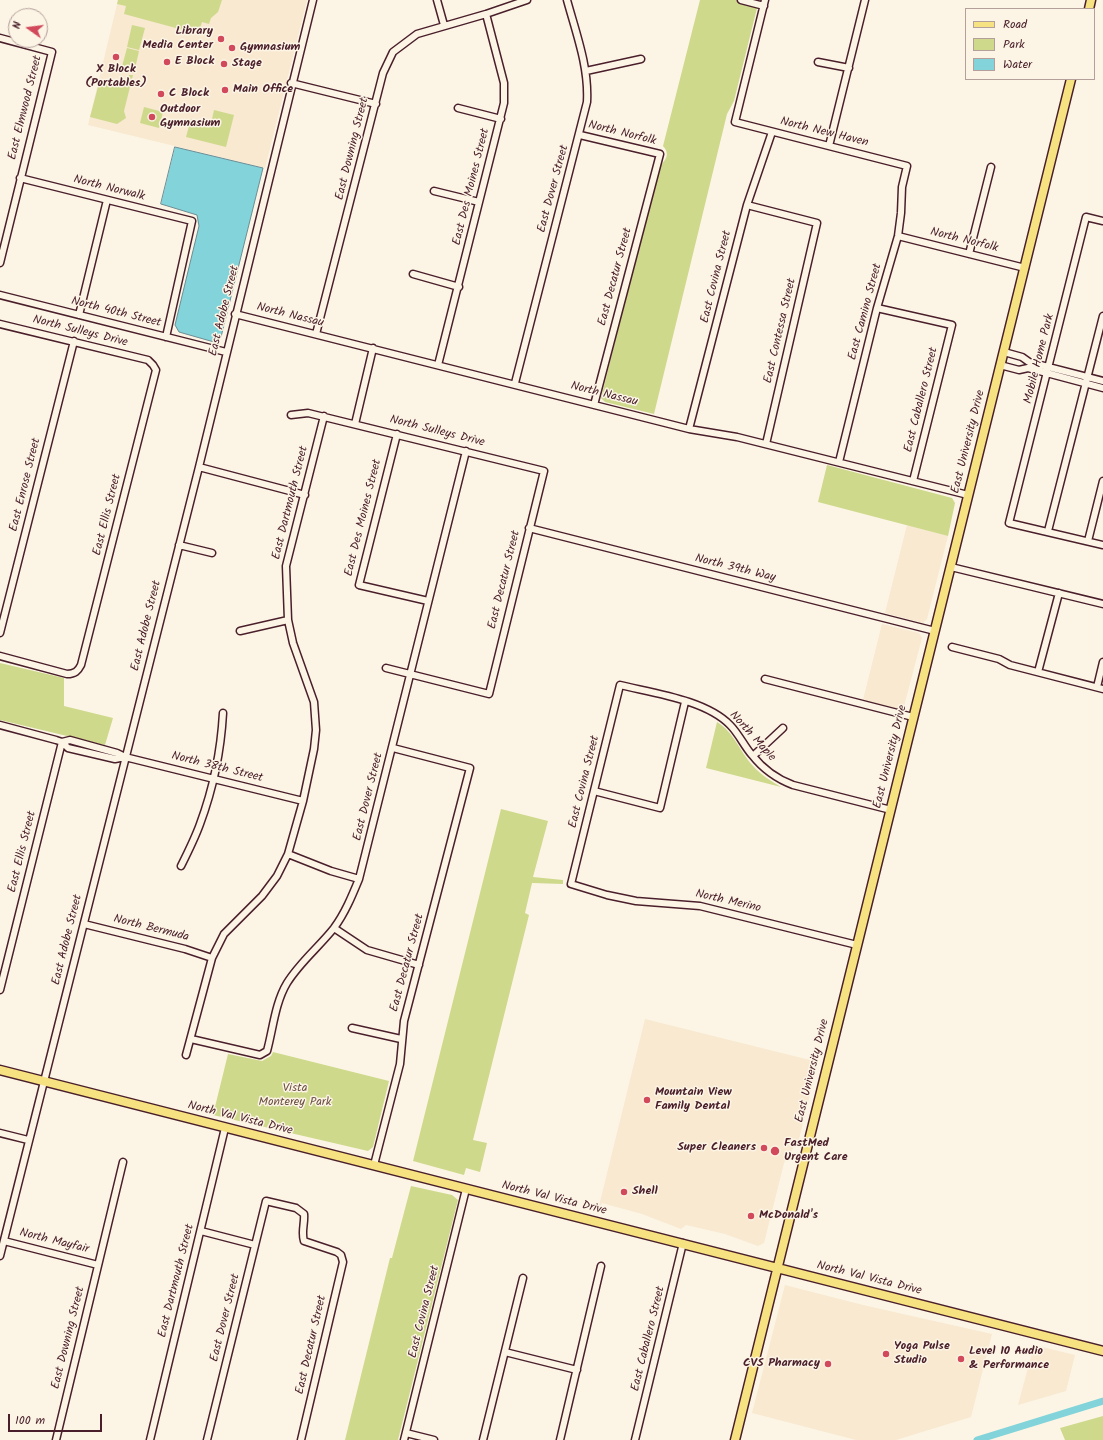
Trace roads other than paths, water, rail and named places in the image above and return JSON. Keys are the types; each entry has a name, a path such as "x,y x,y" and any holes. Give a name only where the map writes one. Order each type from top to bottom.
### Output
{"main road":[{"name":"East University Drive","path":"735,1440 1071,80"},
{"name":"North Val Vista Drive","path":"0,1070 1103,1351"}],"street":[{"name":"East Adobe Street","path":"0,1256 28,1140 199,467 291,83 313,0"},
{"path":"437,0 444,25"},
{"name":"East Dover Street","path":"515,383 580,135 587,102 588,86 586,70 567,0"},
{"path":"741,0 764,3"},
{"path":"829,146 865,0"},
{"name":"East Downing Street","path":"316,334 383,73 393,52 417,34 486,14 523,1"},
{"name":"North New Haven","path":"764,3 735,122 907,166"},
{"name":"East Des Moines Street","path":"438,365 459,287 505,93 504,83 486,14"},
{"name":"East Elmwood Street","path":"0,38 52,52 0,263"},
{"path":"586,70 641,59"},
{"path":"818,62 848,68"},
{"path":"291,83 376,104"},
{"path":"458,108 500,119"},
{"name":"East Covina Street","path":"689,429 747,205 772,132"},
{"name":"North Norfolk","path":"580,135 660,154"},
{"name":"East Decatur Street","path":"594,405 660,154"},
{"name":"East Camino Street","path":"839,462 898,236 902,187 907,166"},
{"path":"970,254 991,167"},
{"name":"North Norwalk","path":"20,178 192,221 166,336"},
{"path":"434,191 479,202"},
{"path":"79,315 107,200"},
{"name":"East Contessa Street","path":"747,205 817,223 766,444"},
{"name":"Mobile Home Park","path":"1048,531 1009,523 1086,217 1103,221"},
{"name":"North Norfolk","path":"898,236 1024,268"},
{"path":"413,274 459,287"},
{"name":"North 40th Street","path":"0,295 226,352"},
{"name":"East Caballero Street","path":"878,308 952,325 913,481"},
{"name":"North Nassau","path":"235,314 515,383 689,429 766,444 968,494"},
{"path":"1103,316 1048,531 1103,545"},
{"name":"North Sulleys Drive","path":"0,324 148,360 153,364"},
{"name":"East Enrose Street","path":"0,633 74,342"},
{"path":"355,424 373,348"},
{"path":"1004,352 1022,357 1029,362 1048,370 1087,380 1103,381"},
{"name":"East Ellis Street","path":"0,656 59,673 72,674 82,665 156,370 153,364"},
{"path":"1000,365 1018,370 1028,368 1048,370"},
{"path":"1087,380 1103,388"},
{"name":"North Sulleys Drive","path":"291,415 308,413 324,416 544,471"},
{"name":"East Dartmouth Street","path":"186,1055 212,958 224,934 262,896 277,876 288,854 303,801 314,749 316,716 314,702 293,643 288,620 286,566 324,416"},
{"name":"East Des Moines Street","path":"397,434 359,585 428,601"},
{"name":"East Dover Street","path":"191,1039 260,1055 267,1051 280,998 286,984 306,958 334,928 344,913 359,879 393,748 466,451"},
{"path":"199,467 305,495"},
{"name":"East Decatur Street","path":"410,674 489,694 544,471"},
{"path":"1088,541 1103,481"},
{"name":"North 39th Way","path":"529,528 935,631"},
{"path":"179,545 212,553"},
{"path":"951,567 1103,604"},
{"path":"1038,672 1059,593"},
{"path":"240,631 288,620"},
{"path":"952,647 999,659 1010,665 1100,688 1103,662"},
{"path":"386,668 410,674"},
{"path":"765,680 913,717"},
{"name":"East Covina Street","path":"571,884 620,685"},
{"name":"North Maple","path":"620,685 685,702 711,711 730,725 753,756 778,779 793,786 891,810"},
{"path":"594,791 660,808 685,702"},
{"path":"181,866 200,823 213,778 222,733 223,713"},
{"name":"North 38th Street","path":"0,725 62,742 70,740 117,753 125,757 303,801"},
{"path":"753,756 783,728"},
{"name":"East Ellis Street","path":"0,990 62,742"},
{"name":"North 38th Street","path":"62,742 68,748 88,753 116,759 125,757"},
{"path":"88,753 90,746"},
{"name":"East Decatur Street","path":"374,1165 400,1064 401,1039 470,768 393,748"},
{"path":"288,854 331,871 359,879"},
{"name":"North Merino","path":"571,884 607,895 636,901 700,906 857,945"},
{"name":"North Bermuda","path":"84,924 185,949 212,958"},
{"path":"334,928 352,942 367,950 419,965"},
{"path":"352,1028 401,1039"},
{"name":"East Dartmouth Street","path":"150,1440 225,1128"},
{"path":"0,1133 28,1140"},
{"name":"East Downing Street","path":"56,1440 123,1162"},
{"name":"East Covina Street","path":"404,1440 466,1189"},
{"name":"East Dover Street","path":"207,1440 266,1201 296,1208 304,1214 305,1220 302,1235 304,1241 332,1250 341,1255"},
{"path":"201,1231 255,1245"},
{"name":"North Mayfair","path":"4,1241 98,1265"},
{"name":"East Caballero Street","path":"635,1440 683,1243"},
{"name":"East Decatur Street","path":"301,1440 343,1262 341,1255"},
{"path":"560,1440 601,1266"},
{"path":"483,1440 523,1278"},
{"path":"505,1352 577,1370"},
{"path":"406,1433 434,1440"}],"water":[{"path":"175,147 263,168 221,337 214,342 179,332 175,325 199,226 197,215 161,204"}],"waterway":[{"path":"977,1440 1103,1401"}],"place":[{"name":"Library Media Center","path":"221,39"},
{"name":"Gymnasium","path":"232,48"},
{"name":"X Block (Portables)","path":"116,57"},
{"name":"E Block","path":"167,62"},
{"name":"Stage","path":"224,64"},
{"name":"Main Office","path":"225,90"},
{"name":"C Block","path":"161,94"},
{"name":"Outdoor Gymnasium","path":"152,117"},
{"name":"Mountain View Family Dental","path":"647,1100"},
{"name":"Super Cleaners","path":"764,1148"},
{"name":"FastMed Urgent Care","path":"775,1151"},
{"name":"Shell","path":"624,1192"},
{"name":"McDonald's","path":"751,1216"},
{"name":"Yoga Pulse Studio","path":"886,1354"},
{"name":"Level 10 Audio & Performance","path":"961,1359"},
{"name":"CVS Pharmacy","path":"828,1364"}],"park label":[{"name":"Vista Monterey Park","path":"295,1096"}]}
